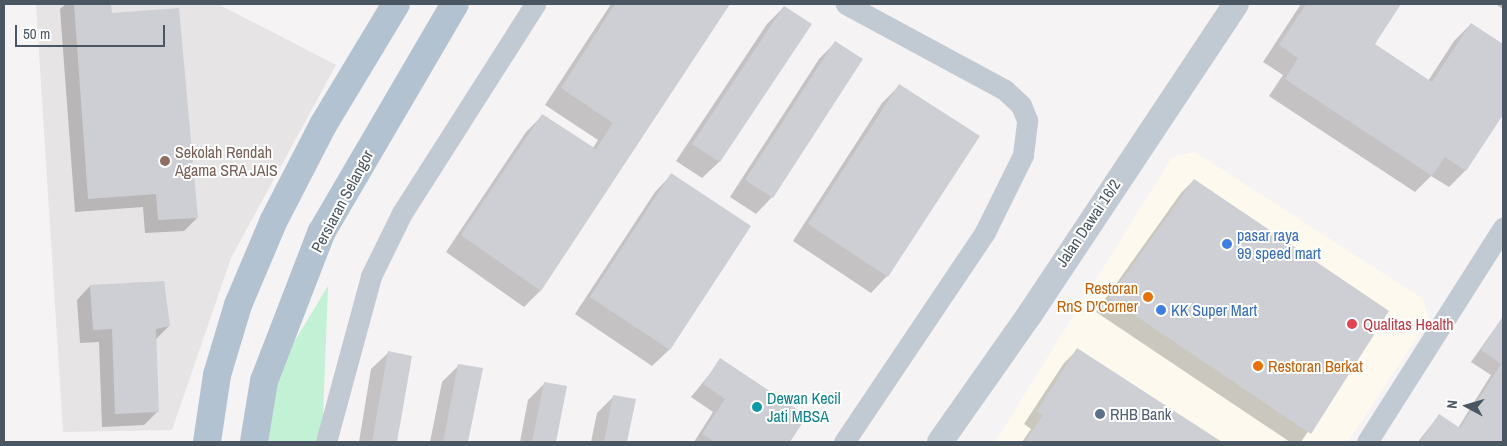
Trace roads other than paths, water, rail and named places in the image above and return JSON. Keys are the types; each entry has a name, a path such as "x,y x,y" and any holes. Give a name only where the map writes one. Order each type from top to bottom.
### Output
{"main road":[{"path":"207,442 217,375 238,305 273,222 323,125 396,4"},
{"name":"Persiaran Selangor","path":"254,442 264,381 321,233 455,4"}],"street":[{"path":"326,442 371,276 402,213 535,4"},
{"path":"844,442 985,232 1023,155 1027,120 1021,104 1005,90 846,4"},
{"name":"Jalan Dawai 16/2","path":"940,442 1030,314 1236,4"},
{"path":"1367,442 1503,228"}],"place":[{"name":"Sekolah Rendah Agama SRA JAIS","path":"165,161"},
{"name":"pasar raya 99 speed mart","path":"1227,244"},
{"name":"Restoran RnS D'Corner","path":"1148,297"},
{"name":"KK Super Mart","path":"1161,310"},
{"name":"Qualitas Health","path":"1352,324"},
{"name":"Restoran Berkat","path":"1258,366"},
{"name":"Dewan Kecil Jati MBSA","path":"757,407"},
{"name":"RHB Bank","path":"1100,414"}]}
